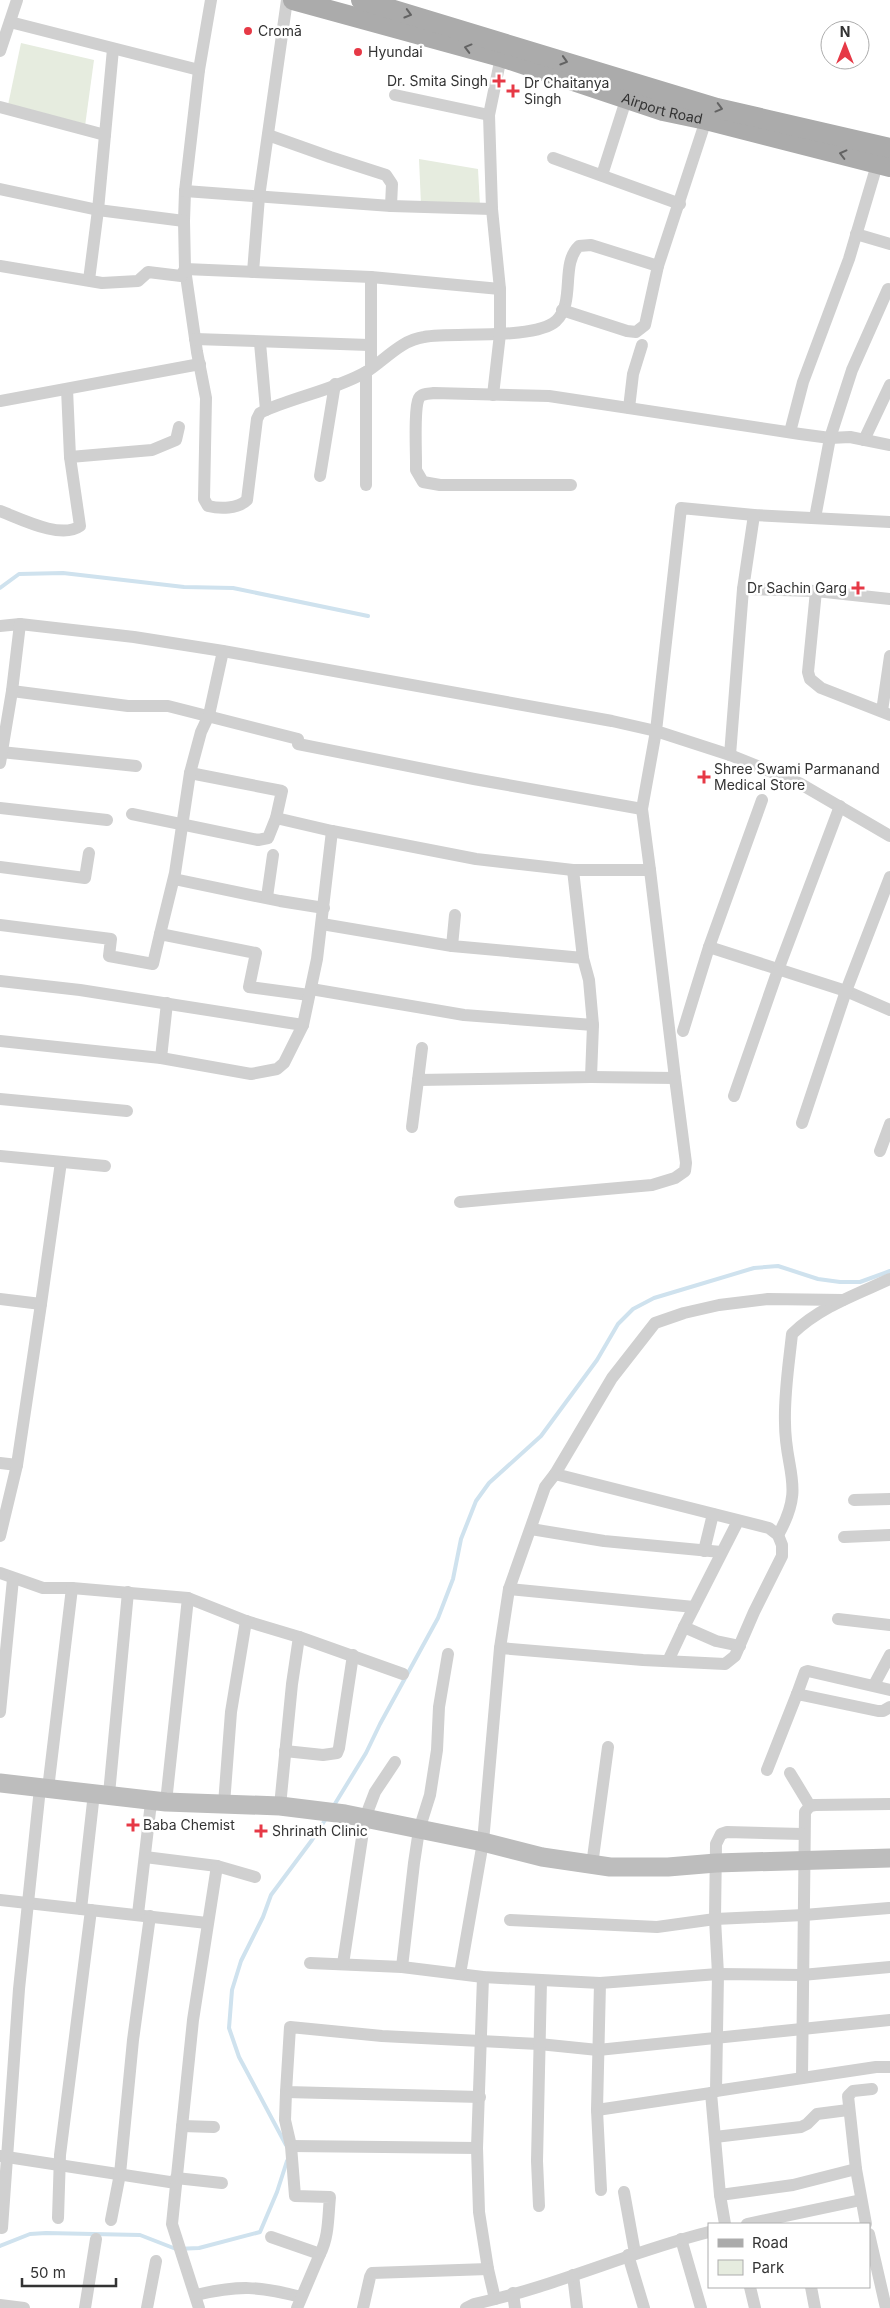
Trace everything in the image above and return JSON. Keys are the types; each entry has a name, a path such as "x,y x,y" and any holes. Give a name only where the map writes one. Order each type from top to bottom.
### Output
{"main road":[{"name":"Airport Road","path":"293,0 501,57 663,111 885,156"},
{"name":"Airport Road","path":"361,0 717,108 885,156"}],"street":[{"path":"0,51 17,0"},
{"path":"212,0 199,70 185,191 184,221 186,269 195,340 206,398 204,499 208,506 214,508 240,506 247,500 256,419 260,413 368,370 416,338 500,334 548,325 557,320 562,310 572,257 580,246 591,245 658,266"},
{"path":"254,272 259,197 287,0"},
{"path":"10,22 199,70"},
{"path":"89,280 98,210 113,49"},
{"path":"493,395 500,334 500,289 492,209 489,115 501,57"},
{"path":"394,95 489,115"},
{"path":"602,175 626,100"},
{"path":"0,107 105,134"},
{"path":"562,310 627,331 636,332 645,325 658,266 680,204 706,120"},
{"path":"268,134 386,175 392,184 391,206"},
{"path":"790,432 803,382 849,260 856,234 885,156"},
{"path":"553,158 680,204"},
{"path":"0,189 98,210 184,221"},
{"path":"185,191 391,206 492,209"},
{"path":"856,234 890,244"},
{"path":"0,266 102,283 138,281 148,272 181,276 186,269"},
{"path":"186,269 371,277 500,289"},
{"path":"366,485 371,277"},
{"path":"815,518 830,438 852,370 888,289 890,290"},
{"path":"195,340 369,345"},
{"path":"260,343 266,410"},
{"path":"629,408 633,374 642,345"},
{"path":"0,400 200,364"},
{"path":"320,476 335,384"},
{"path":"864,440 890,385"},
{"path":"0,511 42,527 72,530 77,528 80,520 70,457 67,389"},
{"path":"571,485 440,486 423,482 416,470 416,409 419,398 423,394 434,393 549,396 830,438 850,437 890,445"},
{"path":"70,457 159,448 176,440 179,427"},
{"path":"460,1202 652,1185 675,1178 685,1171 686,1163 642,809 656,731 680,508 754,515 890,522"},
{"path":"730,755 743,589 754,515"},
{"path":"743,589 816,591 890,600"},
{"path":"816,591 808,672 810,679 821,688 886,713 890,656"},
{"path":"0,626 20,624 134,637 222,651 612,721 656,731 730,755 799,783 890,836"},
{"path":"20,624 12,691 5,705 1,757 136,766"},
{"path":"0,925 111,938 109,956 153,964 174,879 190,773 201,732 209,715 222,651"},
{"path":"12,691 128,706 168,706 209,715 298,741 474,779 642,809"},
{"path":"132,814 263,840 271,833 283,794 280,788 190,773"},
{"path":"683,1031 709,947 762,800"},
{"path":"734,1096 778,970 840,806"},
{"path":"0,808 107,820"},
{"path":"276,818 332,832 476,859 573,870 650,870"},
{"path":"0,1041 161,1058 250,1074 277,1069 284,1064 303,1025 322,924 332,832"},
{"path":"0,867 85,878 89,853"},
{"path":"267,898 273,855"},
{"path":"573,870 583,958 589,980 593,1024 591,1077"},
{"path":"802,1123 846,991 890,877"},
{"path":"174,879 324,908"},
{"path":"452,946 455,914"},
{"path":"322,924 452,946 583,958"},
{"path":"160,934 256,953 249,987 310,992 464,1014 593,1024"},
{"path":"709,947 846,991 890,1010"},
{"path":"0,981 80,990 303,1025"},
{"path":"161,1058 166,1003"},
{"path":"412,1127 422,1048"},
{"path":"418,1080 591,1077 675,1078"},
{"path":"0,1099 127,1110"},
{"path":"880,1151 890,1124"},
{"path":"0,1156 105,1166"},
{"path":"0,1536 17,1466 61,1162"},
{"path":"778,1535 787,1519 793,1501 794,1489 785,1425 792,1334 808,1318 829,1305 890,1279"},
{"path":"0,1299 41,1304"},
{"path":"460,1974 483,1842 500,1648 510,1589 545,1487 555,1474 612,1378 655,1323 684,1313 768,1299 843,1300"},
{"path":"0,1463 17,1466"},
{"path":"500,1648 725,1664 735,1656 754,1612 782,1556 782,1545 778,1535 769,1528 555,1474"},
{"path":"854,1500 890,1499"},
{"path":"704,1551 713,1514"},
{"path":"668,1661 738,1521"},
{"path":"531,1529 604,1541 721,1552"},
{"path":"844,1537 890,1535"},
{"path":"0,1573 43,1588 72,1588 188,1598 246,1622 299,1637 403,1674"},
{"path":"0,1712 13,1579"},
{"path":"2,2228 3,2156 27,1904 72,1588"},
{"path":"510,1589 694,1607"},
{"path":"58,2218 60,2164 86,1909 128,1592"},
{"path":"111,2220 120,2174 133,2040 144,1915 145,1857 159,1800 188,1598"},
{"path":"838,1619 890,1625"},
{"path":"224,1804 231,1712 246,1622"},
{"path":"684,1627 716,1641 740,1646"},
{"path":"280,1806 299,1637"},
{"path":"402,1967 420,1830 430,1795 437,1750 439,1707 448,1654"},
{"path":"874,1685 890,1654"},
{"path":"285,1751 323,1755 336,1753 339,1748 353,1656"},
{"path":"768,1770 805,1672 808,1671 890,1690"},
{"path":"797,1694 878,1711 883,1711 890,1706"},
{"path":"592,1865 608,1747"},
{"path":"343,1964 365,1818 375,1792 395,1762"},
{"path":"790,1772 810,1806"},
{"path":"0,1783 159,1800 280,1806 345,1814 483,1842 542,1857 626,1868 716,1863 890,1858"},
{"path":"802,2078 803,1834 805,1812 810,1806 890,1804"},
{"path":"725,2223 720,2194 713,2092 717,2036 718,1974 716,1844 721,1834 727,1832 803,1834"},
{"path":"145,1857 217,1866 255,1877"},
{"path":"199,2308 172,2224 193,2020 217,1866"},
{"path":"0,1900 207,1923"},
{"path":"510,1920 657,1927 676,1926 716,1918 804,1915 889,1908"},
{"path":"310,1963 402,1967 483,1977 600,1983 718,1974 802,1975 890,1967"},
{"path":"483,1977 477,2148 479,2212 495,2299"},
{"path":"539,2206 536,2161 541,1981"},
{"path":"600,1983 597,2110 602,2190"},
{"path":"196,2295 236,2287 271,2289 299,2303 324,2246 330,2197 295,2196 291,2146 285,2120 290,2027 480,2042 539,2044 598,2050 717,2036 890,2020"},
{"path":"597,2110 890,2066"},
{"path":"866,2223 856,2169 848,2110 848,2096 850,2093 872,2089"},
{"path":"286,2092 480,2097"},
{"path":"715,2137 801,2127 808,2124 817,2114 848,2110"},
{"path":"182,2126 214,2127"},
{"path":"291,2146 477,2148"},
{"path":"3,2156 120,2174 222,2183"},
{"path":"720,2194 793,2184 856,2169"},
{"path":"624,2192 632,2254 644,2308"},
{"path":"757,2223 797,2219 861,2200"},
{"path":"466,2308 573,2275 632,2254 708,2232"},
{"path":"271,2237 320,2254"},
{"path":"870,2238 886,2308"},
{"path":"86,2308 96,2239"},
{"path":"681,2239 700,2308"},
{"path":"147,2308 156,2261"},
{"path":"364,2308 372,2273 488,2269"},
{"path":"573,2275 577,2308"},
{"path":"750,2288 755,2308"},
{"path":"811,2288 815,2308"},
{"path":"513,2293 515,2308"},
{"path":"0,2305 24,2308"}],"green space":[{"path":"21,43 94,60 85,126 8,105"},
{"path":"419,159 478,169 480,206 421,205"}],"waterway":[{"path":"0,588 19,574 63,573 184,587 233,588 368,616"},
{"path":"333,1807 366,1753 438,1618 453,1579 461,1539 476,1501 489,1483 541,1436 597,1360 618,1324 633,1309 654,1298 754,1268 778,1266 818,1279 840,1282 860,1282 890,1271"},
{"path":"286,2145 239,2057 229,2028 232,1990 241,1961 263,1917 271,1895 327,1817"},
{"path":"0,2246 30,2234 46,2233 140,2235 176,2249 199,2248 260,2232 277,2192 287,2161"}],"place":[{"name":"Cromā","path":"248,31"},
{"name":"Hyundai","path":"358,52"},
{"name":"Dr. Smita Singh","path":"499,81"},
{"name":"Dr Chaitanya Singh","path":"513,91"},
{"name":"Dr Sachin Garg","path":"858,588"},
{"name":"Shree Swami Parmanand Medical Store","path":"704,777"},
{"name":"Baba Chemist","path":"133,1825"},
{"name":"Shrinath Clinic","path":"261,1831"}]}
